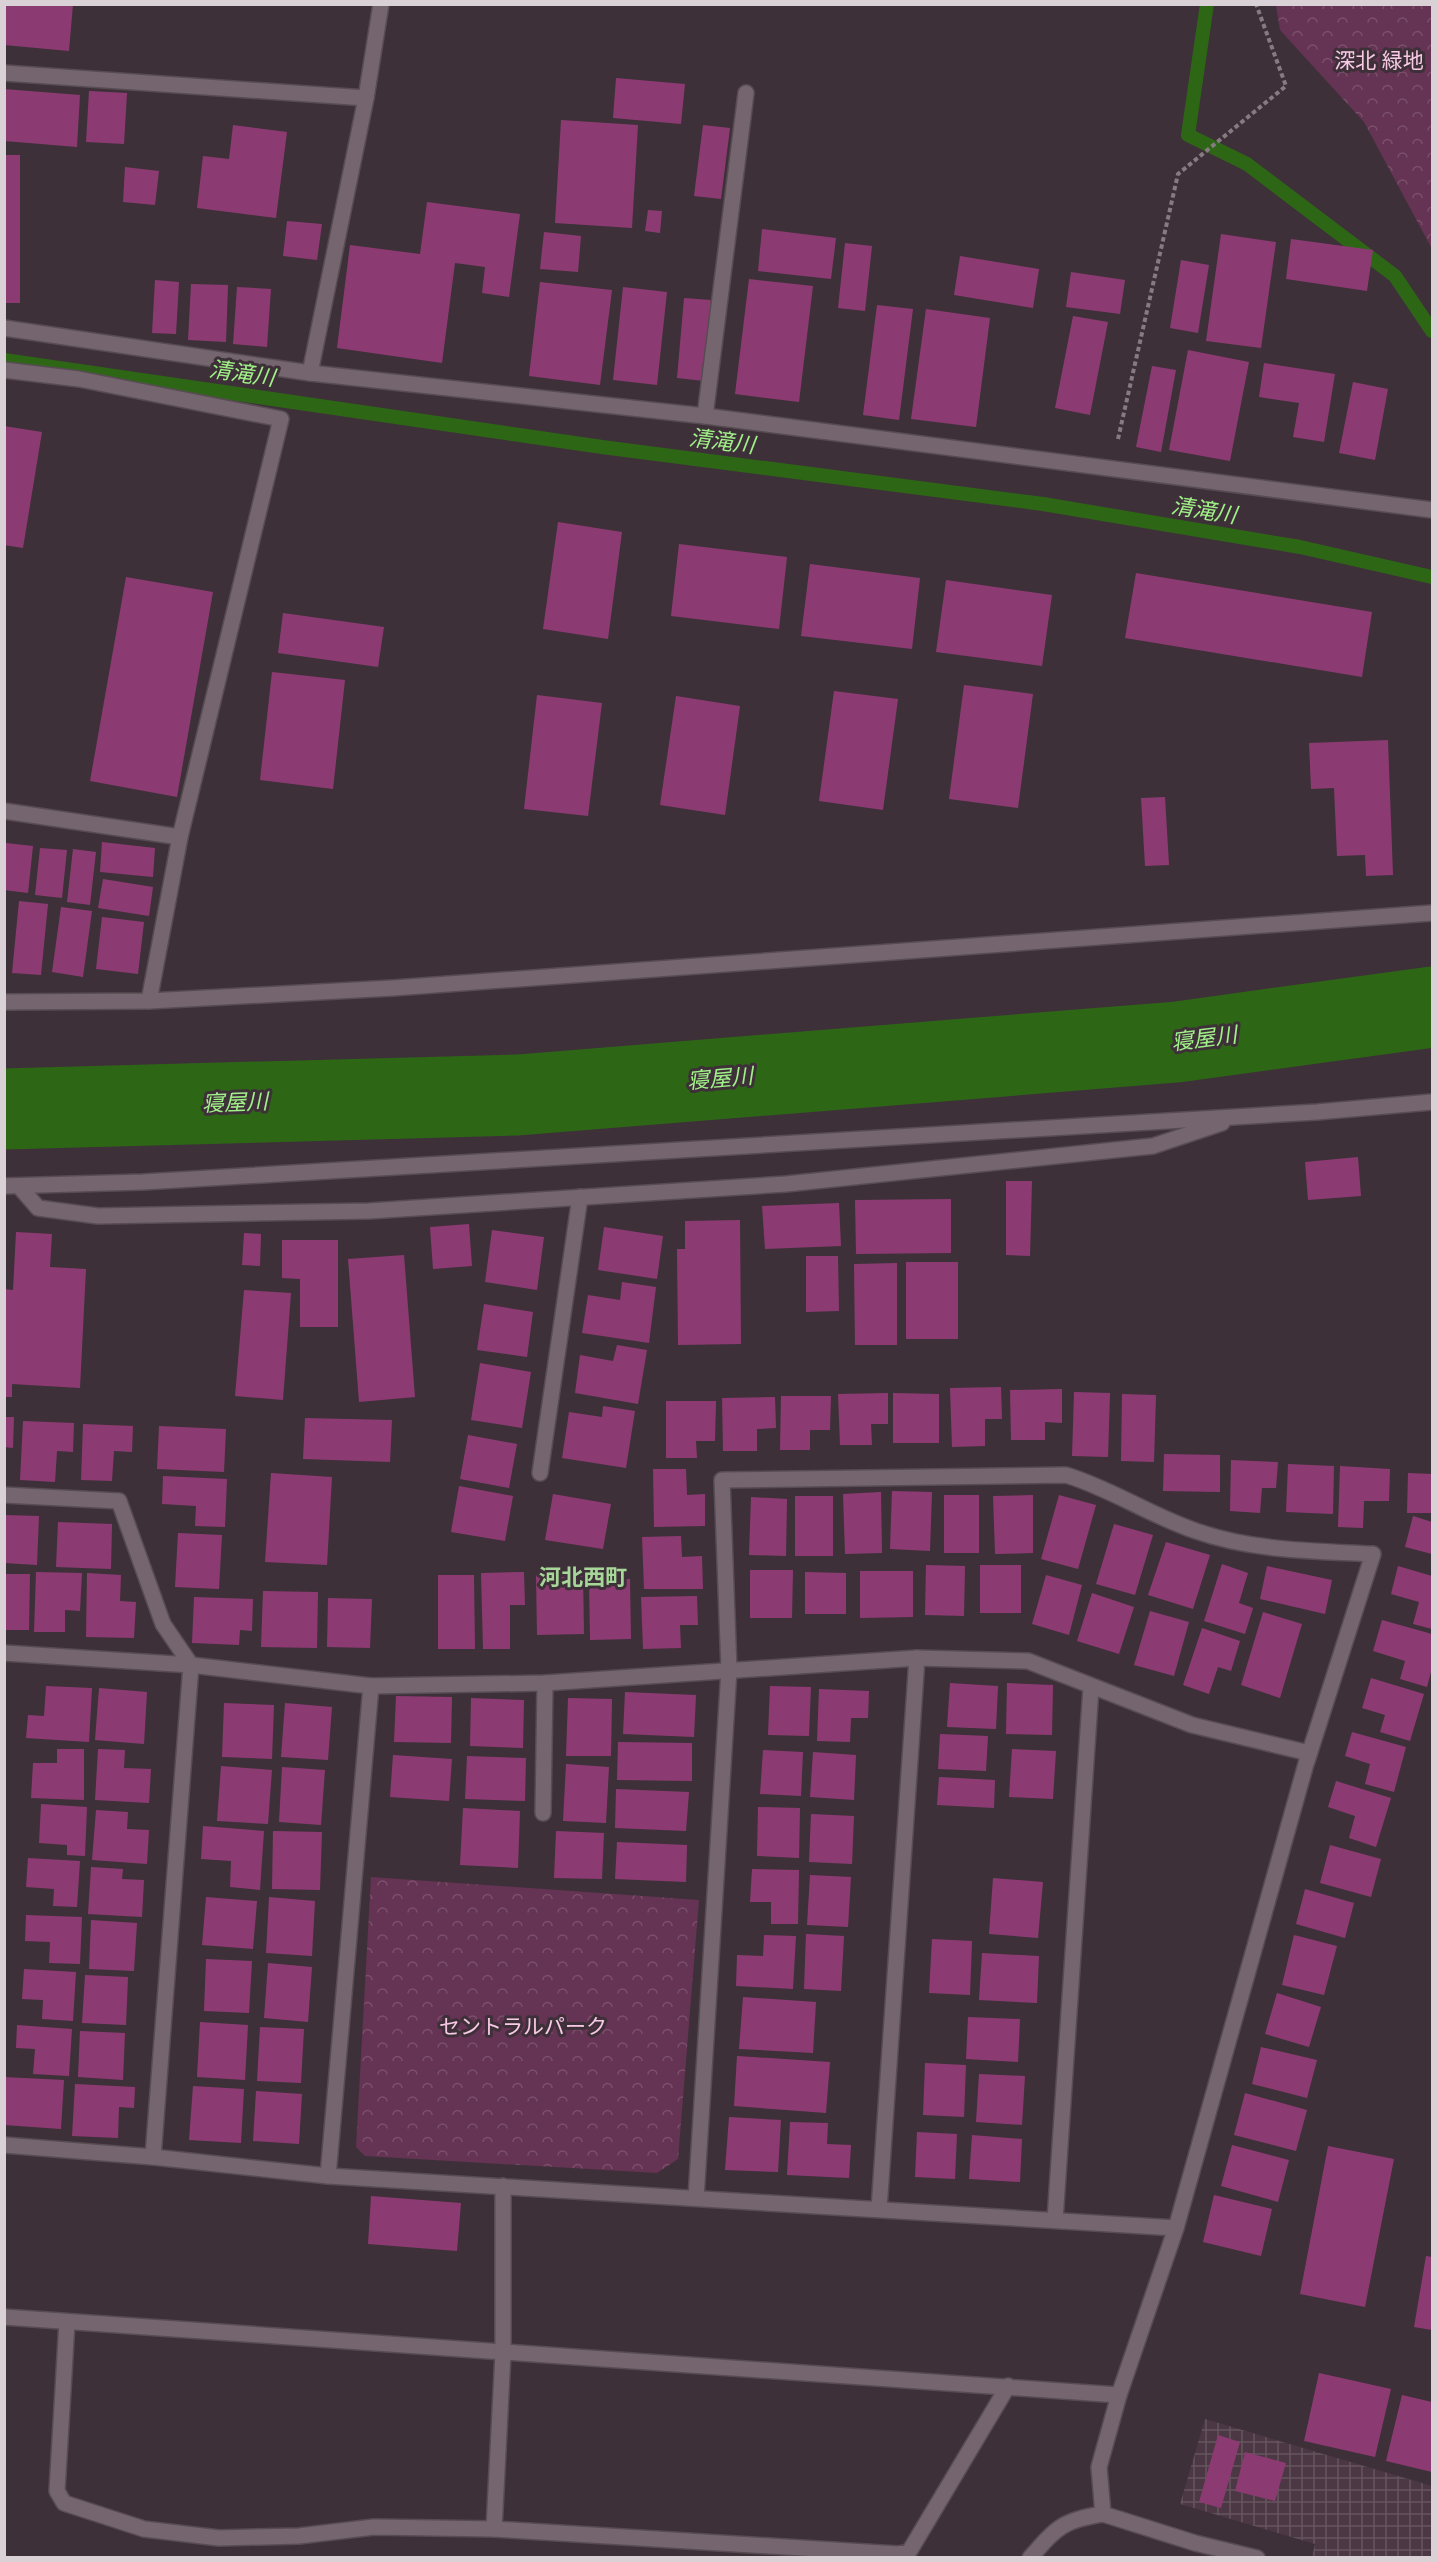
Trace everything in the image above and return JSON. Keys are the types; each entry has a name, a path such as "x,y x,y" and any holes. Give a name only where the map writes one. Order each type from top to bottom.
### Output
{"street":[{"path":"310,373 366,98 381,4"},
{"path":"4,73 366,98"},
{"path":"705,417 746,93"},
{"path":"4,328 310,373 705,417 1432,510"},
{"path":"4,370 79,379 281,419 180,837 149,1001"},
{"path":"4,811 180,837"},
{"path":"4,1002 149,1001 393,988 1432,914"},
{"path":"12,1186 143,1182 1242,1116 1432,1102"},
{"path":"12,1186 38,1208 98,1216 369,1211 786,1184 1153,1146 1242,1116"},
{"path":"540,1473 580,1197"},
{"path":"696,2198 729,1670 722,1480 1066,1475 1096,1484 1196,1531 1228,1540 1284,1549 1373,1554 1307,1761"},
{"path":"4,1495 119,1501 163,1624 191,1665 153,2157"},
{"path":"4,1653 191,1665 371,1686 545,1683 917,1658 1028,1661 1192,1725 1309,1753 1176,2228 1119,2396 1099,2467 1103,2514"},
{"path":"879,2209 917,1658"},
{"path":"543,1813 545,1683"},
{"path":"328,2176 371,1686"},
{"path":"1054,2220 1091,1687"},
{"path":"4,2145 153,2157 328,2176 1176,2228"},
{"path":"494,2529 503,2353 503,2186"},
{"path":"4,2316 503,2353 1008,2386 1119,2396"},
{"path":"67,2322 57,2491 64,2503 144,2529 219,2538 299,2536 374,2527 494,2529 898,2554 909,2552 1008,2386"},
{"path":"1030,2558 1047,2538 1071,2519 1103,2514 1195,2543 1257,2558"}],"path":[{"path":"1111,469 1178,174 1286,86 1256,4"}],"shaded area":[{"path":"1205,2419 1432,2486 1432,2557 1312,2557 1315,2544 1180,2504"}],"green space":[{"name":"深北 緑地","path":"1276,5 1432,5 1432,249 1364,122 1280,30"},
{"name":"セントラルパーク","path":"371,1877 699,1900 678,2159 657,2173 365,2156 356,2147"}],"building":[{"path":"4,4 73,4 69,51 4,45"},
{"path":"616,78 685,84 681,124 613,118"},
{"path":"4,89 80,95 77,147 4,141"},
{"path":"89,91 127,93 124,144 86,142"},
{"path":"561,120 638,125 632,228 555,223"},
{"path":"233,125 287,132 276,218 197,208 203,156 229,159"},
{"path":"703,125 730,128 721,199 694,196"},
{"path":"5,155 20,155 20,303 5,303"},
{"path":"125,167 159,171 155,205 123,202"},
{"path":"427,202 520,214 509,297 482,293 485,267 455,263 442,363 337,348 350,245 420,254"},
{"path":"648,210 662,211 660,233 645,231"},
{"path":"287,221 322,224 317,260 283,256"},
{"path":"762,229 836,238 831,279 758,271"},
{"path":"544,232 581,236 578,272 540,269"},
{"path":"1221,234 1276,242 1261,348 1206,341"},
{"path":"1291,239 1373,250 1367,291 1286,279"},
{"path":"845,243 872,246 865,311 838,308"},
{"path":"960,256 1039,269 1033,308 954,295"},
{"path":"1181,260 1209,265 1198,333 1170,328"},
{"path":"1071,272 1125,280 1120,314 1066,307"},
{"path":"749,279 813,286 799,402 735,394"},
{"path":"155,280 179,282 176,334 152,333"},
{"path":"540,282 612,290 600,385 529,376"},
{"path":"191,284 228,285 226,342 188,340"},
{"path":"237,287 271,289 267,347 233,344"},
{"path":"623,287 667,292 657,385 613,380"},
{"path":"684,298 711,300 704,381 677,378"},
{"path":"877,305 913,309 899,420 863,415"},
{"path":"926,309 990,318 976,427 911,419"},
{"path":"1073,316 1108,322 1090,415 1055,408"},
{"path":"1188,350 1249,362 1230,461 1169,450"},
{"path":"1264,363 1335,374 1324,442 1293,437 1299,403 1259,397"},
{"path":"1152,366 1176,370 1161,452 1136,447"},
{"path":"1353,382 1388,389 1375,460 1339,453"},
{"path":"4,426 42,432 23,548 4,545"},
{"path":"558,522 622,532 608,639 543,629"},
{"path":"679,544 787,557 779,629 671,616"},
{"path":"810,564 920,578 912,649 801,636"},
{"path":"1136,573 1372,612 1362,677 1125,638"},
{"path":"126,577 213,592 177,797 90,781"},
{"path":"946,580 1052,595 1042,666 936,652"},
{"path":"283,613 384,627 378,667 278,653"},
{"path":"272,672 345,680 333,789 260,780"},
{"path":"964,685 1033,694 1018,808 949,799"},
{"path":"834,691 898,699 883,810 819,801"},
{"path":"537,695 602,703 588,816 524,809"},
{"path":"676,696 740,706 725,815 660,805"},
{"path":"1388,740 1393,875 1366,876 1365,855 1337,856 1334,788 1311,789 1309,743"},
{"path":"1165,797 1169,865 1145,866 1141,798"},
{"path":"102,842 155,848 153,877 100,872"},
{"path":"6,843 33,846 28,893 4,890"},
{"path":"40,848 67,850 62,898 35,895"},
{"path":"73,849 96,852 90,905 67,902"},
{"path":"103,879 153,887 149,916 98,908"},
{"path":"19,901 48,904 41,975 12,973"},
{"path":"61,907 92,911 83,977 52,972"},
{"path":"102,917 144,922 138,974 96,969"},
{"path":"1358,1157 1361,1196 1308,1200 1305,1162"},
{"path":"1006,1181 1032,1181 1030,1256 1006,1255"},
{"path":"951,1199 951,1253 856,1254 855,1200"},
{"path":"839,1203 841,1246 765,1249 762,1206"},
{"path":"740,1220 741,1344 678,1345 677,1249 685,1249 685,1221"},
{"path":"469,1224 472,1266 433,1269 430,1227"},
{"path":"604,1227 663,1236 657,1279 598,1270"},
{"path":"492,1230 544,1237 537,1290 485,1282"},
{"path":"16,1232 52,1234 50,1267 86,1269 80,1388 12,1384 12,1397 4,1397 4,1289 13,1290"},
{"path":"244,1233 261,1234 260,1266 242,1265"},
{"path":"282,1240 338,1240 338,1327 300,1327 300,1279 282,1278"},
{"path":"404,1255 415,1397 359,1402 348,1259"},
{"path":"806,1256 838,1256 839,1311 806,1312"},
{"path":"906,1262 958,1262 958,1339 906,1339"},
{"path":"897,1263 897,1345 855,1345 854,1264"},
{"path":"622,1282 656,1287 649,1343 582,1333 588,1295 620,1300"},
{"path":"244,1290 291,1293 283,1400 235,1396"},
{"path":"484,1304 533,1312 527,1357 477,1350"},
{"path":"617,1345 647,1350 638,1404 575,1393 580,1355 613,1361"},
{"path":"480,1363 531,1372 522,1428 471,1420"},
{"path":"1001,1387 1002,1419 985,1419 985,1446 952,1447 950,1388"},
{"path":"1062,1389 1062,1423 1045,1422 1045,1440 1011,1440 1010,1390"},
{"path":"1074,1392 1110,1393 1108,1457 1072,1456"},
{"path":"888,1393 888,1424 871,1424 872,1445 840,1445 838,1394"},
{"path":"893,1393 939,1394 939,1443 893,1443"},
{"path":"1122,1394 1156,1395 1154,1462 1121,1461"},
{"path":"781,1396 831,1396 830,1430 810,1430 810,1450 780,1450"},
{"path":"775,1397 776,1428 757,1429 757,1451 723,1451 722,1398"},
{"path":"666,1401 716,1401 715,1441 696,1441 697,1458 666,1458"},
{"path":"603,1406 635,1411 626,1468 562,1458 569,1412 602,1417"},
{"path":"4,1417 14,1417 13,1448 4,1447"},
{"path":"305,1418 392,1420 390,1462 303,1459"},
{"path":"23,1421 74,1423 73,1452 57,1451 55,1482 20,1480"},
{"path":"83,1424 133,1426 132,1452 114,1451 112,1481 81,1480"},
{"path":"159,1426 226,1429 224,1472 157,1469"},
{"path":"468,1435 517,1444 509,1488 460,1479"},
{"path":"1164,1454 1220,1455 1220,1492 1163,1491"},
{"path":"1231,1460 1278,1462 1276,1488 1262,1488 1260,1513 1230,1511"},
{"path":"1288,1464 1334,1466 1333,1514 1286,1512"},
{"path":"1340,1466 1390,1469 1389,1501 1364,1501 1363,1528 1338,1527"},
{"path":"653,1469 686,1469 687,1495 705,1494 705,1526 654,1527"},
{"path":"271,1473 332,1477 327,1565 265,1562"},
{"path":"1408,1473 1432,1474 1432,1513 1407,1513"},
{"path":"163,1476 227,1479 225,1527 195,1526 196,1506 162,1504"},
{"path":"459,1486 513,1496 505,1541 451,1532"},
{"path":"892,1491 932,1492 930,1551 890,1549"},
{"path":"881,1492 882,1553 845,1554 843,1494"},
{"path":"553,1494 611,1504 603,1549 545,1540"},
{"path":"944,1495 979,1495 979,1553 944,1553"},
{"path":"1033,1495 1033,1553 995,1554 993,1496"},
{"path":"1059,1495 1096,1505 1078,1569 1041,1559"},
{"path":"795,1496 833,1496 833,1556 795,1556"},
{"path":"751,1497 787,1499 786,1556 749,1555"},
{"path":"4,1515 39,1516 37,1565 4,1563"},
{"path":"1413,1516 1432,1522 1432,1554 1405,1547"},
{"path":"58,1522 112,1524 111,1569 56,1567"},
{"path":"1114,1524 1153,1535 1135,1595 1096,1584"},
{"path":"178,1533 222,1535 219,1589 175,1587"},
{"path":"681,1536 682,1557 702,1556 703,1589 644,1589 642,1537"},
{"path":"1166,1542 1210,1555 1193,1609 1148,1595"},
{"path":"1222,1564 1248,1573 1239,1603 1253,1608 1245,1634 1204,1621"},
{"path":"926,1565 965,1566 964,1616 925,1615"},
{"path":"980,1565 1021,1565 1021,1613 980,1613"},
{"path":"1267,1566 1332,1580 1325,1614 1260,1599"},
{"path":"1398,1566 1432,1576 1432,1629 1413,1624 1419,1602 1391,1594"},
{"path":"750,1570 793,1570 792,1618 750,1618"},
{"path":"860,1571 913,1571 913,1617 860,1618"},
{"path":"36,1572 82,1573 80,1611 65,1610 65,1632 34,1632"},
{"path":"524,1572 525,1605 510,1605 510,1649 483,1649 481,1573"},
{"path":"805,1572 846,1573 846,1614 805,1614"},
{"path":"87,1573 121,1575 120,1601 136,1602 134,1638 86,1637"},
{"path":"4,1574 30,1574 29,1630 4,1630"},
{"path":"583,1574 584,1634 537,1635 536,1575"},
{"path":"438,1575 474,1575 475,1649 438,1649"},
{"path":"1046,1575 1082,1585 1069,1635 1032,1624"},
{"path":"630,1579 631,1639 590,1640 589,1580"},
{"path":"263,1591 318,1592 317,1648 261,1647"},
{"path":"1092,1593 1134,1607 1119,1654 1077,1641"},
{"path":"697,1596 698,1625 680,1625 681,1648 643,1649 641,1597"},
{"path":"194,1597 253,1599 252,1631 240,1630 239,1645 192,1643"},
{"path":"328,1598 372,1599 370,1648 327,1647"},
{"path":"1150,1611 1189,1622 1174,1676 1134,1665"},
{"path":"1263,1612 1302,1624 1280,1698 1241,1685"},
{"path":"1382,1620 1432,1634 1432,1668 1427,1687 1400,1679 1405,1661 1373,1651"},
{"path":"1202,1628 1240,1641 1231,1671 1218,1667 1209,1694 1183,1685"},
{"path":"1371,1678 1424,1694 1410,1741 1380,1732 1385,1715 1362,1708"},
{"path":"950,1683 998,1686 996,1729 947,1727"},
{"path":"1007,1683 1053,1685 1052,1735 1006,1734"},
{"path":"46,1686 92,1688 89,1742 26,1738 28,1715 44,1716"},
{"path":"770,1686 811,1687 809,1736 768,1735"},
{"path":"99,1688 147,1692 144,1744 95,1740"},
{"path":"819,1689 869,1691 868,1718 851,1718 850,1742 817,1741"},
{"path":"625,1692 696,1695 694,1737 623,1734"},
{"path":"396,1696 452,1697 451,1743 394,1742"},
{"path":"471,1698 524,1700 523,1748 470,1746"},
{"path":"568,1698 612,1699 611,1756 566,1756"},
{"path":"224,1703 274,1705 272,1759 222,1757"},
{"path":"285,1703 332,1707 328,1760 281,1757"},
{"path":"1352,1732 1406,1747 1394,1792 1365,1784 1370,1764 1345,1756"},
{"path":"940,1734 988,1736 986,1771 938,1769"},
{"path":"618,1742 692,1743 692,1781 617,1780"},
{"path":"57,1749 84,1749 84,1800 31,1798 33,1763 57,1763"},
{"path":"98,1749 125,1750 124,1768 151,1769 149,1803 95,1800"},
{"path":"1012,1749 1056,1751 1053,1799 1009,1797"},
{"path":"763,1750 803,1752 801,1796 760,1794"},
{"path":"813,1752 856,1755 854,1800 810,1797"},
{"path":"393,1755 452,1759 449,1801 390,1797"},
{"path":"467,1756 526,1758 525,1801 465,1799"},
{"path":"566,1764 609,1767 606,1823 563,1821"},
{"path":"221,1766 272,1770 268,1824 217,1821"},
{"path":"282,1767 325,1770 321,1825 279,1822"},
{"path":"939,1777 995,1780 994,1808 937,1805"},
{"path":"1336,1781 1391,1798 1376,1847 1349,1838 1355,1816 1328,1807"},
{"path":"616,1789 689,1792 686,1831 615,1828"},
{"path":"41,1804 87,1807 85,1856 67,1855 67,1845 39,1843"},
{"path":"758,1807 800,1808 799,1858 757,1856"},
{"path":"463,1808 520,1811 518,1868 460,1865"},
{"path":"96,1810 128,1812 127,1829 149,1830 147,1864 92,1860"},
{"path":"811,1814 854,1816 852,1864 809,1862"},
{"path":"203,1826 264,1831 260,1890 230,1887 231,1861 201,1859"},
{"path":"273,1831 322,1832 320,1890 272,1889"},
{"path":"556,1831 604,1833 602,1879 554,1878"},
{"path":"617,1842 687,1845 686,1882 615,1879"},
{"path":"1330,1845 1381,1859 1371,1897 1320,1883"},
{"path":"28,1858 80,1861 77,1907 53,1906 54,1889 26,1887"},
{"path":"91,1867 123,1869 122,1879 144,1880 142,1917 88,1914"},
{"path":"752,1869 799,1870 798,1924 771,1924 771,1902 750,1902"},
{"path":"810,1875 851,1877 848,1927 807,1925"},
{"path":"993,1878 1043,1882 1038,1938 989,1934"},
{"path":"1305,1889 1354,1903 1345,1938 1296,1924"},
{"path":"206,1897 257,1901 253,1949 202,1945"},
{"path":"269,1897 315,1901 312,1956 266,1953"},
{"path":"26,1915 82,1917 80,1964 49,1963 50,1942 25,1941"},
{"path":"91,1920 137,1923 134,1971 89,1969"},
{"path":"806,1934 844,1936 841,1991 804,1989"},
{"path":"764,1935 796,1936 793,1989 736,1986 737,1955 763,1956"},
{"path":"1294,1935 1337,1946 1324,1995 1282,1985"},
{"path":"932,1939 972,1941 970,1995 929,1993"},
{"path":"982,1953 1039,1956 1037,2003 979,2000"},
{"path":"206,1959 252,1961 249,2013 204,2011"},
{"path":"268,1963 312,1967 308,2022 264,2018"},
{"path":"24,1969 76,1972 73,2021 42,2019 43,2000 22,1999"},
{"path":"85,1975 128,1977 126,2025 82,2023"},
{"path":"1277,1993 1321,2007 1309,2047 1265,2034"},
{"path":"743,1997 816,2002 813,2053 739,2049"},
{"path":"968,2017 1020,2019 1018,2062 966,2059"},
{"path":"200,2022 248,2025 245,2080 197,2077"},
{"path":"17,2025 72,2029 69,2076 33,2074 35,2049 16,2048"},
{"path":"260,2027 304,2029 301,2083 257,2081"},
{"path":"80,2031 125,2033 123,2080 78,2077"},
{"path":"1261,2047 1317,2060 1307,2098 1252,2084"},
{"path":"737,2056 830,2062 826,2113 734,2106"},
{"path":"925,2063 966,2065 964,2117 923,2115"},
{"path":"979,2074 1025,2076 1022,2125 976,2122"},
{"path":"4,2077 64,2080 61,2129 4,2125"},
{"path":"75,2084 135,2087 134,2108 119,2107 118,2138 72,2136"},
{"path":"193,2086 244,2089 241,2143 189,2140"},
{"path":"256,2091 302,2094 299,2144 253,2141"},
{"path":"1245,2093 1307,2110 1296,2151 1234,2135"},
{"path":"729,2117 781,2120 778,2172 725,2170"},
{"path":"790,2122 828,2123 827,2144 851,2145 849,2178 787,2175"},
{"path":"917,2132 957,2134 955,2179 915,2177"},
{"path":"972,2135 1022,2139 1020,2182 969,2179"},
{"path":"1232,2145 1289,2160 1278,2202 1221,2186"},
{"path":"1328,2146 1394,2159 1365,2307 1300,2294"},
{"path":"1214,2195 1272,2209 1261,2256 1203,2242"},
{"path":"371,2196 461,2203 457,2251 368,2244"},
{"path":"1426,2256 1432,2257 1432,2330 1414,2327"},
{"path":"1319,2373 1391,2389 1375,2457 1304,2441"},
{"path":"1402,2395 1432,2402 1432,2472 1386,2461"},
{"path":"1218,2435 1240,2442 1221,2508 1199,2502"},
{"path":"1245,2452 1286,2463 1275,2501 1235,2491"}],"waterway":[{"path":"1207,4 1188,135 1247,164 1395,276 1432,331"},
{"name":"清滝川","path":"4,360 602,447 1043,504 1300,547 1432,577"},
{"name":"寝屋川","path":"4,1109 518,1095 1177,1042 1432,1007"}],"district":[{"name":"河北西町","path":"583,1577"}]}
